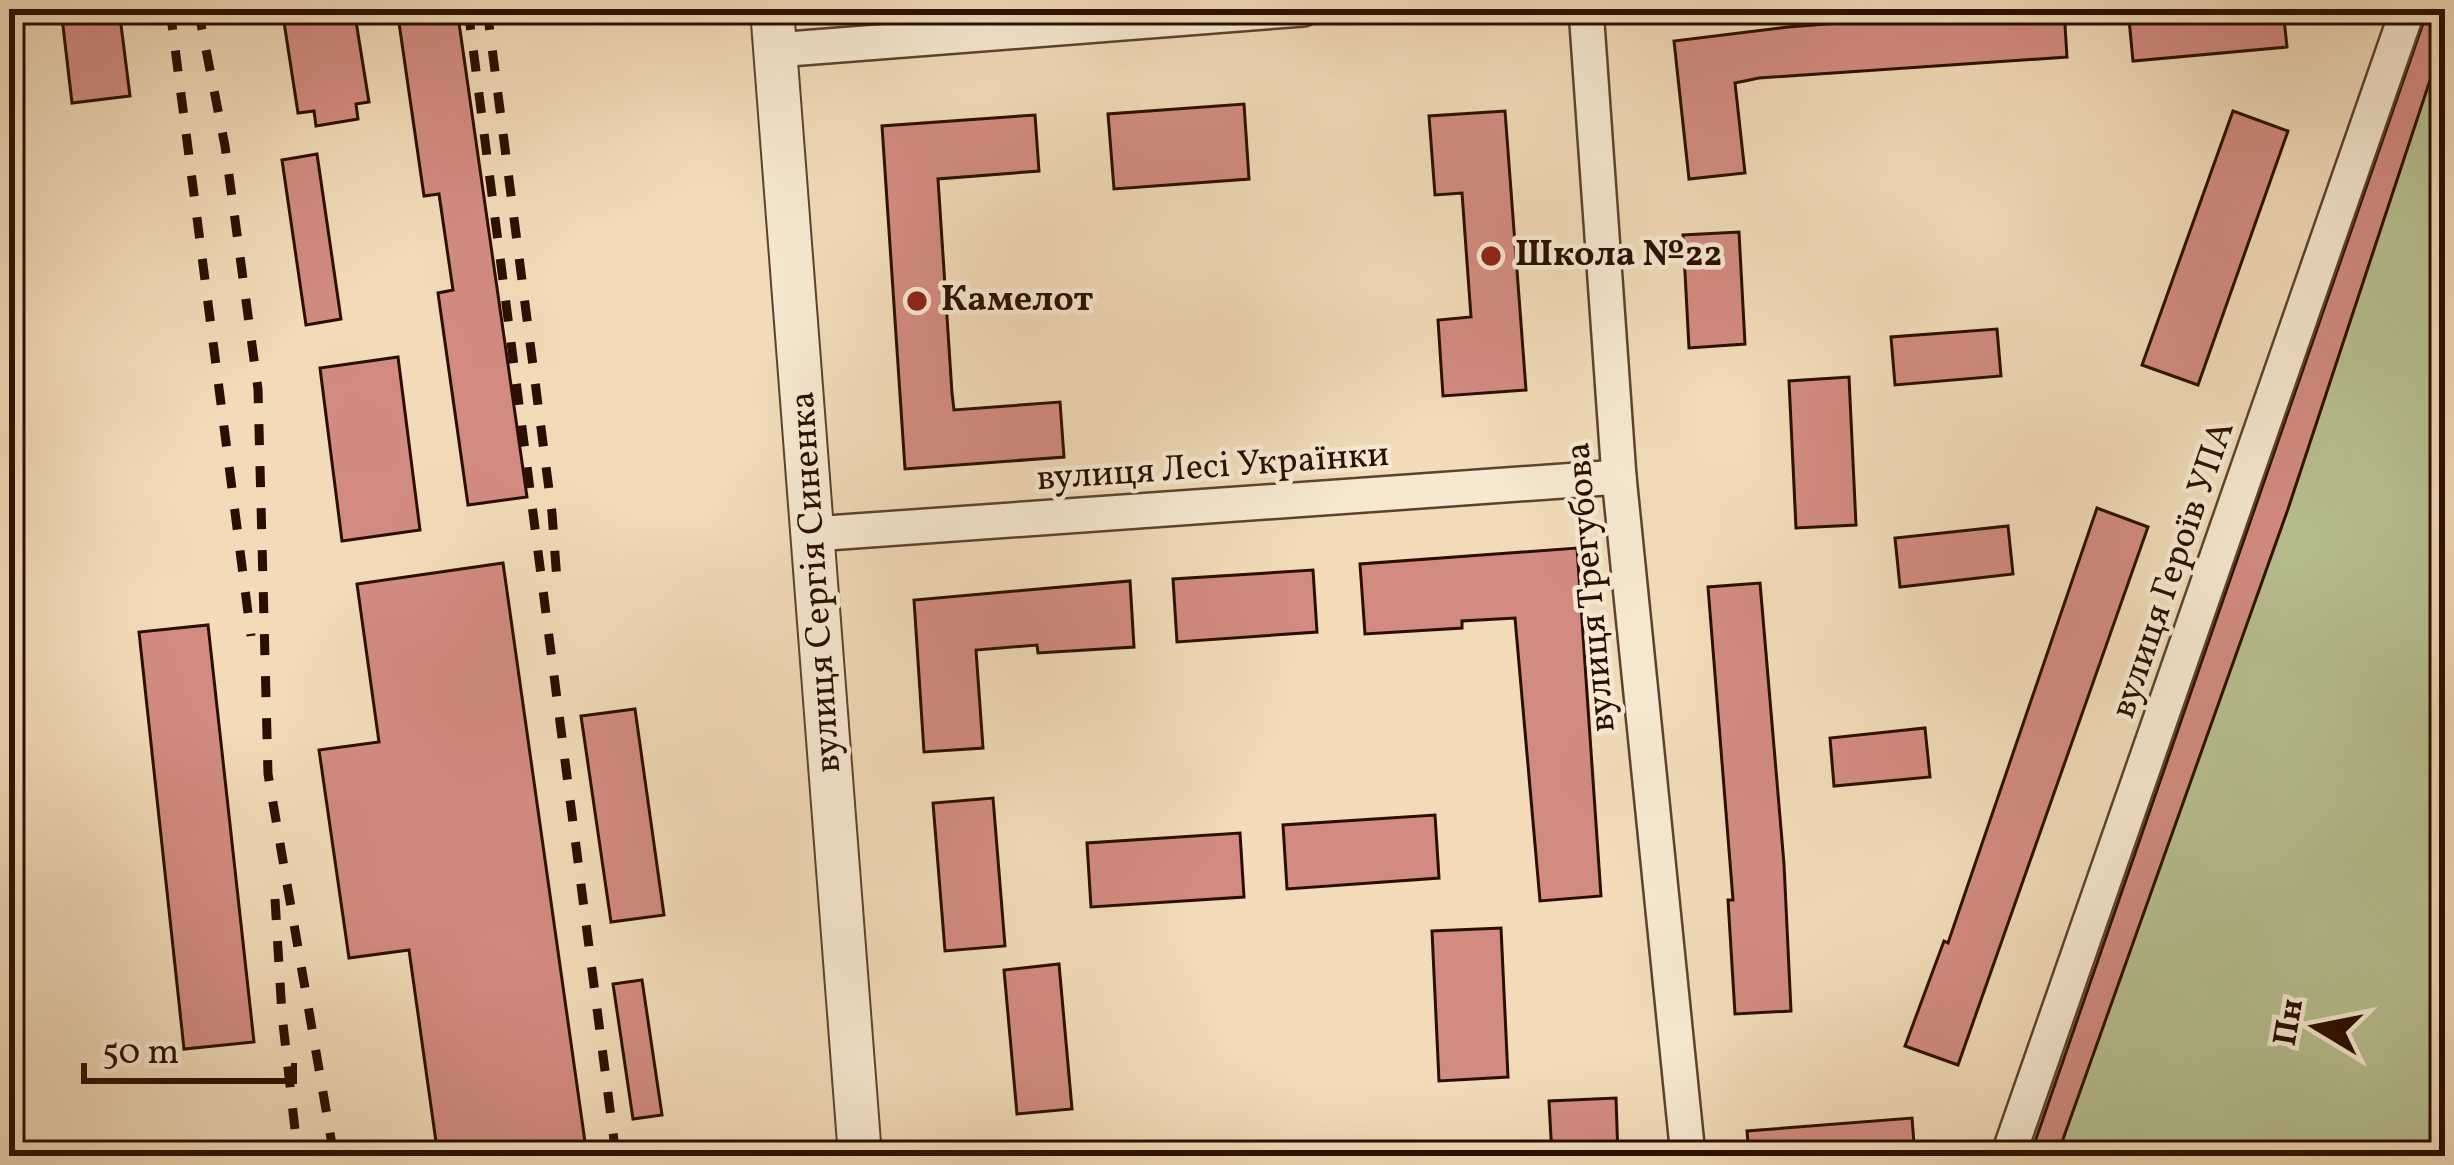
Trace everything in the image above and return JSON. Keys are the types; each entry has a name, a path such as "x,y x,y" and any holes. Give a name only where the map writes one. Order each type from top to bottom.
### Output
{"street":[{"path":"774,30 1304,9"},
{"name":"вулиця Трегубова","path":"1586,9 1619,477 1688,1156"},
{"name":"вулиця Героїв УПА","path":"2008,1156 2408,9"},
{"name":"вулиця Сергія Синенка","path":"774,30 860,1156"},
{"name":"вулиця Лесі Українки","path":"813,534 1619,477"}],"green space":[{"path":"2445,33 2445,1156 2057,1156"}],"building":[{"path":"61,9 119,9 130,96 72,103"},
{"path":"282,9 354,9 369,102 356,104 358,119 316,126 314,111 298,113"},
{"path":"397,9 457,9 527,497 468,505 438,293 453,290 439,194 424,196"},
{"path":"2017,9 2064,9 2067,57 1735,83 1745,173 1689,179 1674,41"},
{"path":"2128,9 2283,9 2287,47 2133,61"},
{"path":"2428,9 2445,9 2445,35 2288,509 2057,1156 2030,1156"},
{"path":"1244,104 1249,179 1114,189 1108,114"},
{"name":"Школа №22","path":"1505,111 1526,390 1443,396 1438,320 1471,317 1462,193 1435,195 1429,116"},
{"path":"2233,111 2288,131 2198,385 2142,365"},
{"path":"1035,115 1039,171 938,179 952,393 954,410 1060,402 1064,457 905,469 882,126"},
{"path":"317,154 341,319 306,325 282,160"},
{"path":"1739,232 1745,344 1689,348 1683,235"},
{"path":"1997,329 2001,376 1895,385 1891,337"},
{"path":"398,357 420,530 342,541 320,368"},
{"path":"1849,377 1856,525 1796,528 1789,381"},
{"path":"2097,508 2148,527 1958,1065 1905,1046 1944,941 1948,943"},
{"path":"2008,526 2013,574 1900,587 1895,538"},
{"path":"1577,548 1601,896 1540,901 1515,618 1462,621 1462,628 1365,634 1360,564"},
{"path":"503,563 587,1156 438,1156 409,950 349,958 319,750 379,742 357,584"},
{"path":"1313,570 1317,632 1177,642 1173,579"},
{"path":"1130,581 1134,647 1038,653 1037,645 976,650 983,748 924,752 914,600"},
{"path":"1760,583 1784,864 1791,1011 1735,1014 1728,900 1733,900 1708,587"},
{"path":"208,625 254,1042 184,1049 139,632"},
{"path":"635,709 664,915 611,922 581,716"},
{"path":"1925,728 1930,777 1834,786 1830,738"},
{"path":"993,798 1005,946 945,951 933,803"},
{"path":"1435,815 1439,878 1287,889 1283,825"},
{"path":"1240,833 1244,897 1091,907 1087,843"},
{"path":"1501,928 1508,1077 1439,1081 1432,931"},
{"path":"1059,964 1072,1109 1017,1114 1004,970"},
{"path":"642,980 662,1115 633,1119 613,984"},
{"path":"1616,1098 1618,1156 1552,1156 1549,1101"},
{"path":"1912,1118 1915,1156 1749,1156 1747,1131"}],"railway":[{"path":"170,9 251,636"},
{"path":"198,9 225,146 258,389 268,774 334,1156"},
{"path":"468,9 616,1156"},
{"path":"487,9 557,581"},
{"path":"275,899 298,1156"}],"place":[{"name":"Школа №22","path":"1491,256"},
{"name":"Камелот","path":"917,301"}]}
